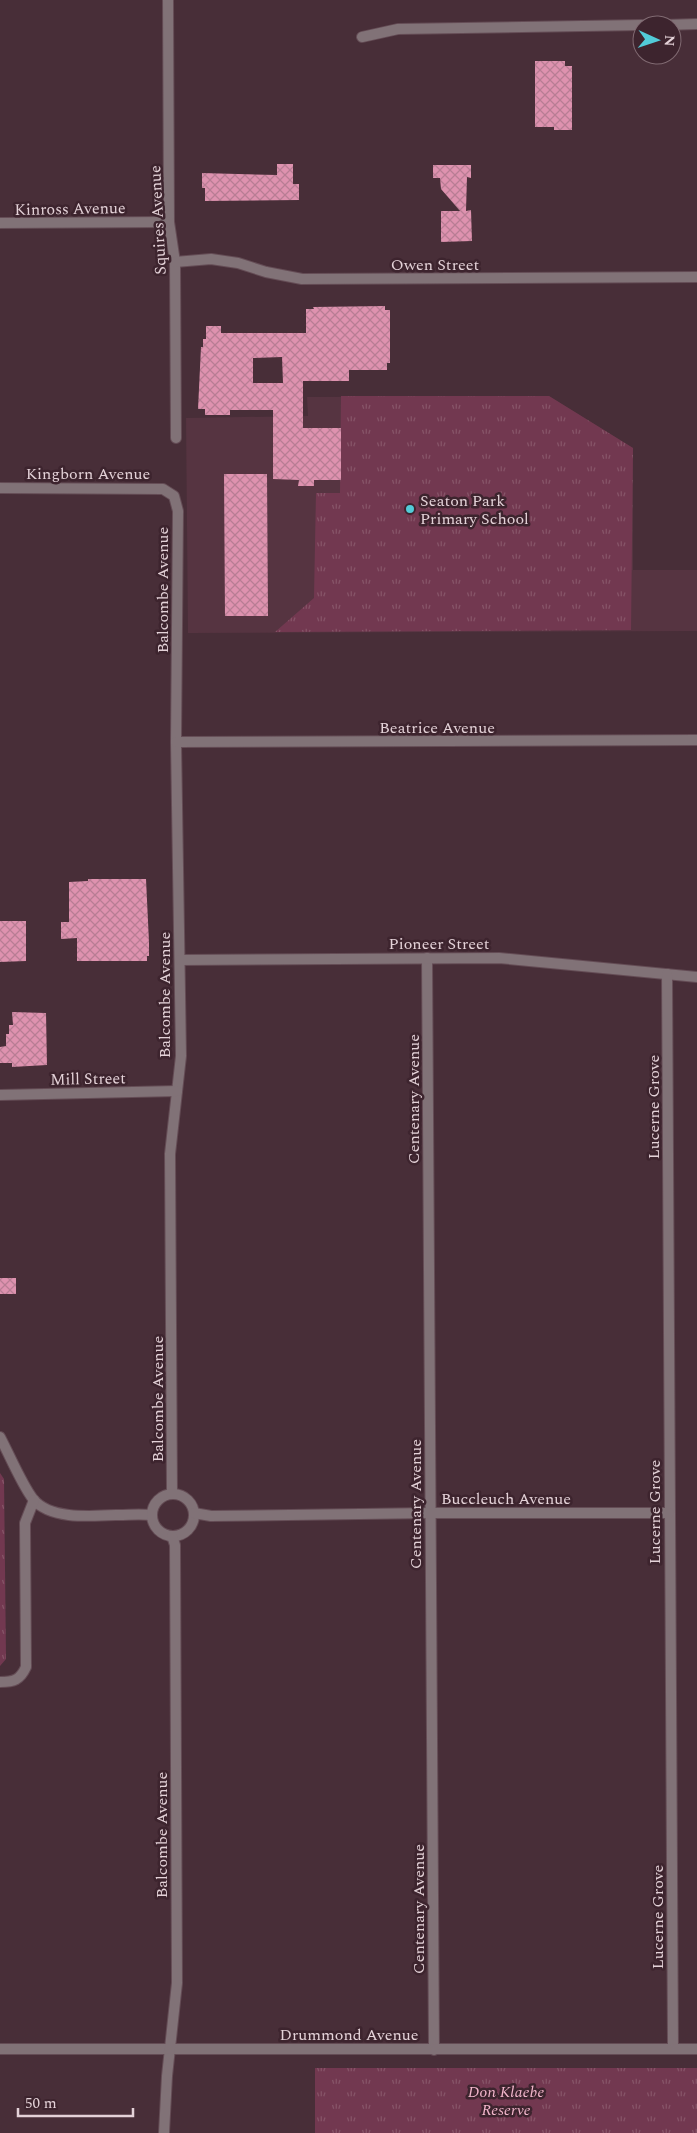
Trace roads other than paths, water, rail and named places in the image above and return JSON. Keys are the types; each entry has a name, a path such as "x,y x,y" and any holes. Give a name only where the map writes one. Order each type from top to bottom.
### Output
{"street":[{"name":"Squires Avenue","path":"168,0 169,222 175,262 176,438"},
{"path":"682,24 697,24"},
{"path":"362,37 398,29 632,25"},
{"name":"Kinross Avenue","path":"0,223 169,222"},
{"name":"Owen Street","path":"175,262 211,259 238,263 266,272 302,279 697,277"},
{"name":"Kingborn Avenue","path":"0,488 156,488 164,489 174,496"},
{"name":"Balcombe Avenue","path":"172,1494 170,1154 181,1056 176,742 178,511 174,496"},
{"name":"Beatrice Avenue","path":"176,742 697,740"},
{"name":"Centenary Avenue","path":"427,958 434,2050"},
{"name":"Pioneer Street","path":"180,960 499,958 697,977"},
{"name":"Lucerne Grove","path":"667,974 673,2049"},
{"name":"Mill Street","path":"0,1095 177,1091"},
{"path":"0,1437 34,1500 54,1513 72,1515 152,1515"},
{"path":"172,1494 184,1497 189,1501 194,1513 191,1527 186,1532 172,1536 166,1535 156,1527 152,1515 153,1509 160,1499 172,1494"},
{"path":"0,1682 13,1682 22,1676 26,1667 24,1523 34,1500"},
{"name":"Buccleuch Avenue","path":"194,1513 211,1516 430,1513 669,1513"},
{"name":"Balcombe Avenue","path":"164,2133 167,2076 177,1983 175,1554 172,1536"},
{"name":"Drummond Avenue","path":"0,2049 697,2049"}],"place":[{"name":"Seaton Park Primary School","path":"410,509"}],"park label":[{"name":"Don Klaebe Reserve","path":"506,2100"}]}
